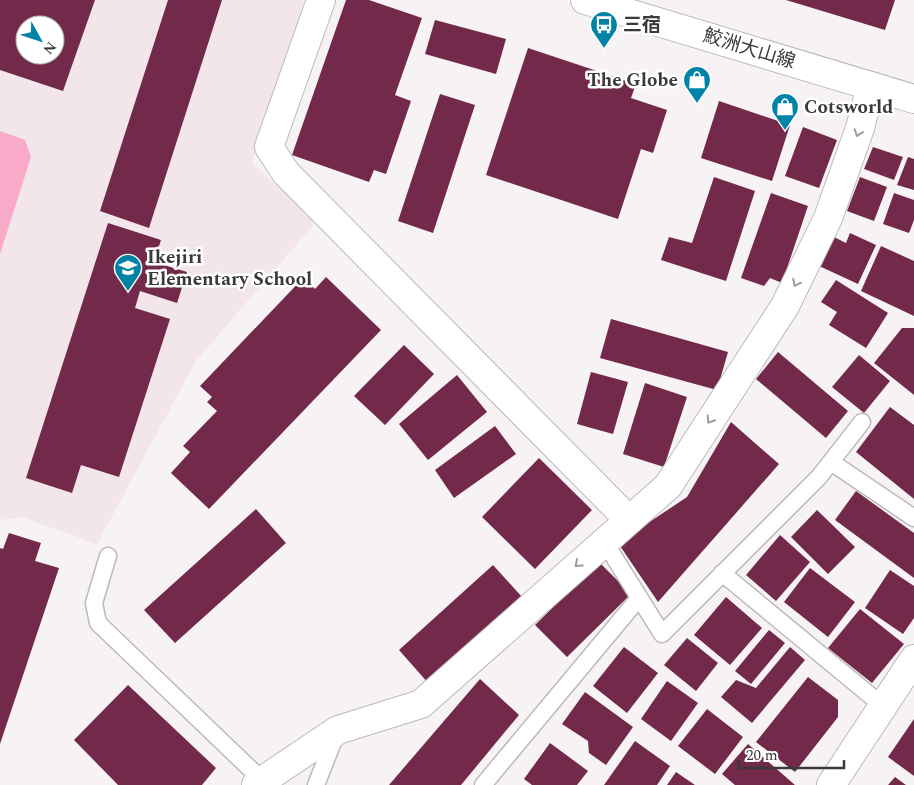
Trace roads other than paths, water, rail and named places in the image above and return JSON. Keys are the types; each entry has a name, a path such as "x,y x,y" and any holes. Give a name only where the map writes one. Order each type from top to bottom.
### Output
{"street":[{"path":"321,0 269,147 286,173 628,519"},
{"name":"鮫洲大山線","path":"584,0 914,99"},
{"path":"259,783 338,730 421,704 628,519 668,486 785,306 828,218 860,128 872,86"},
{"path":"831,785 914,660"}],"lane":[{"path":"604,541 662,634 819,477 862,422"},
{"path":"831,462 914,518"},
{"path":"108,556 94,603 98,623 259,783"},
{"path":"722,573 883,706"},
{"path":"484,785 639,598"},
{"path":"316,785 338,730"}],"place":[{"name":"三宿","path":"604,49"},
{"name":"The Globe","path":"697,104"},
{"name":"Cotsworld","path":"785,131"},
{"name":"Ikejiri Elementary School","path":"128,292"}]}
